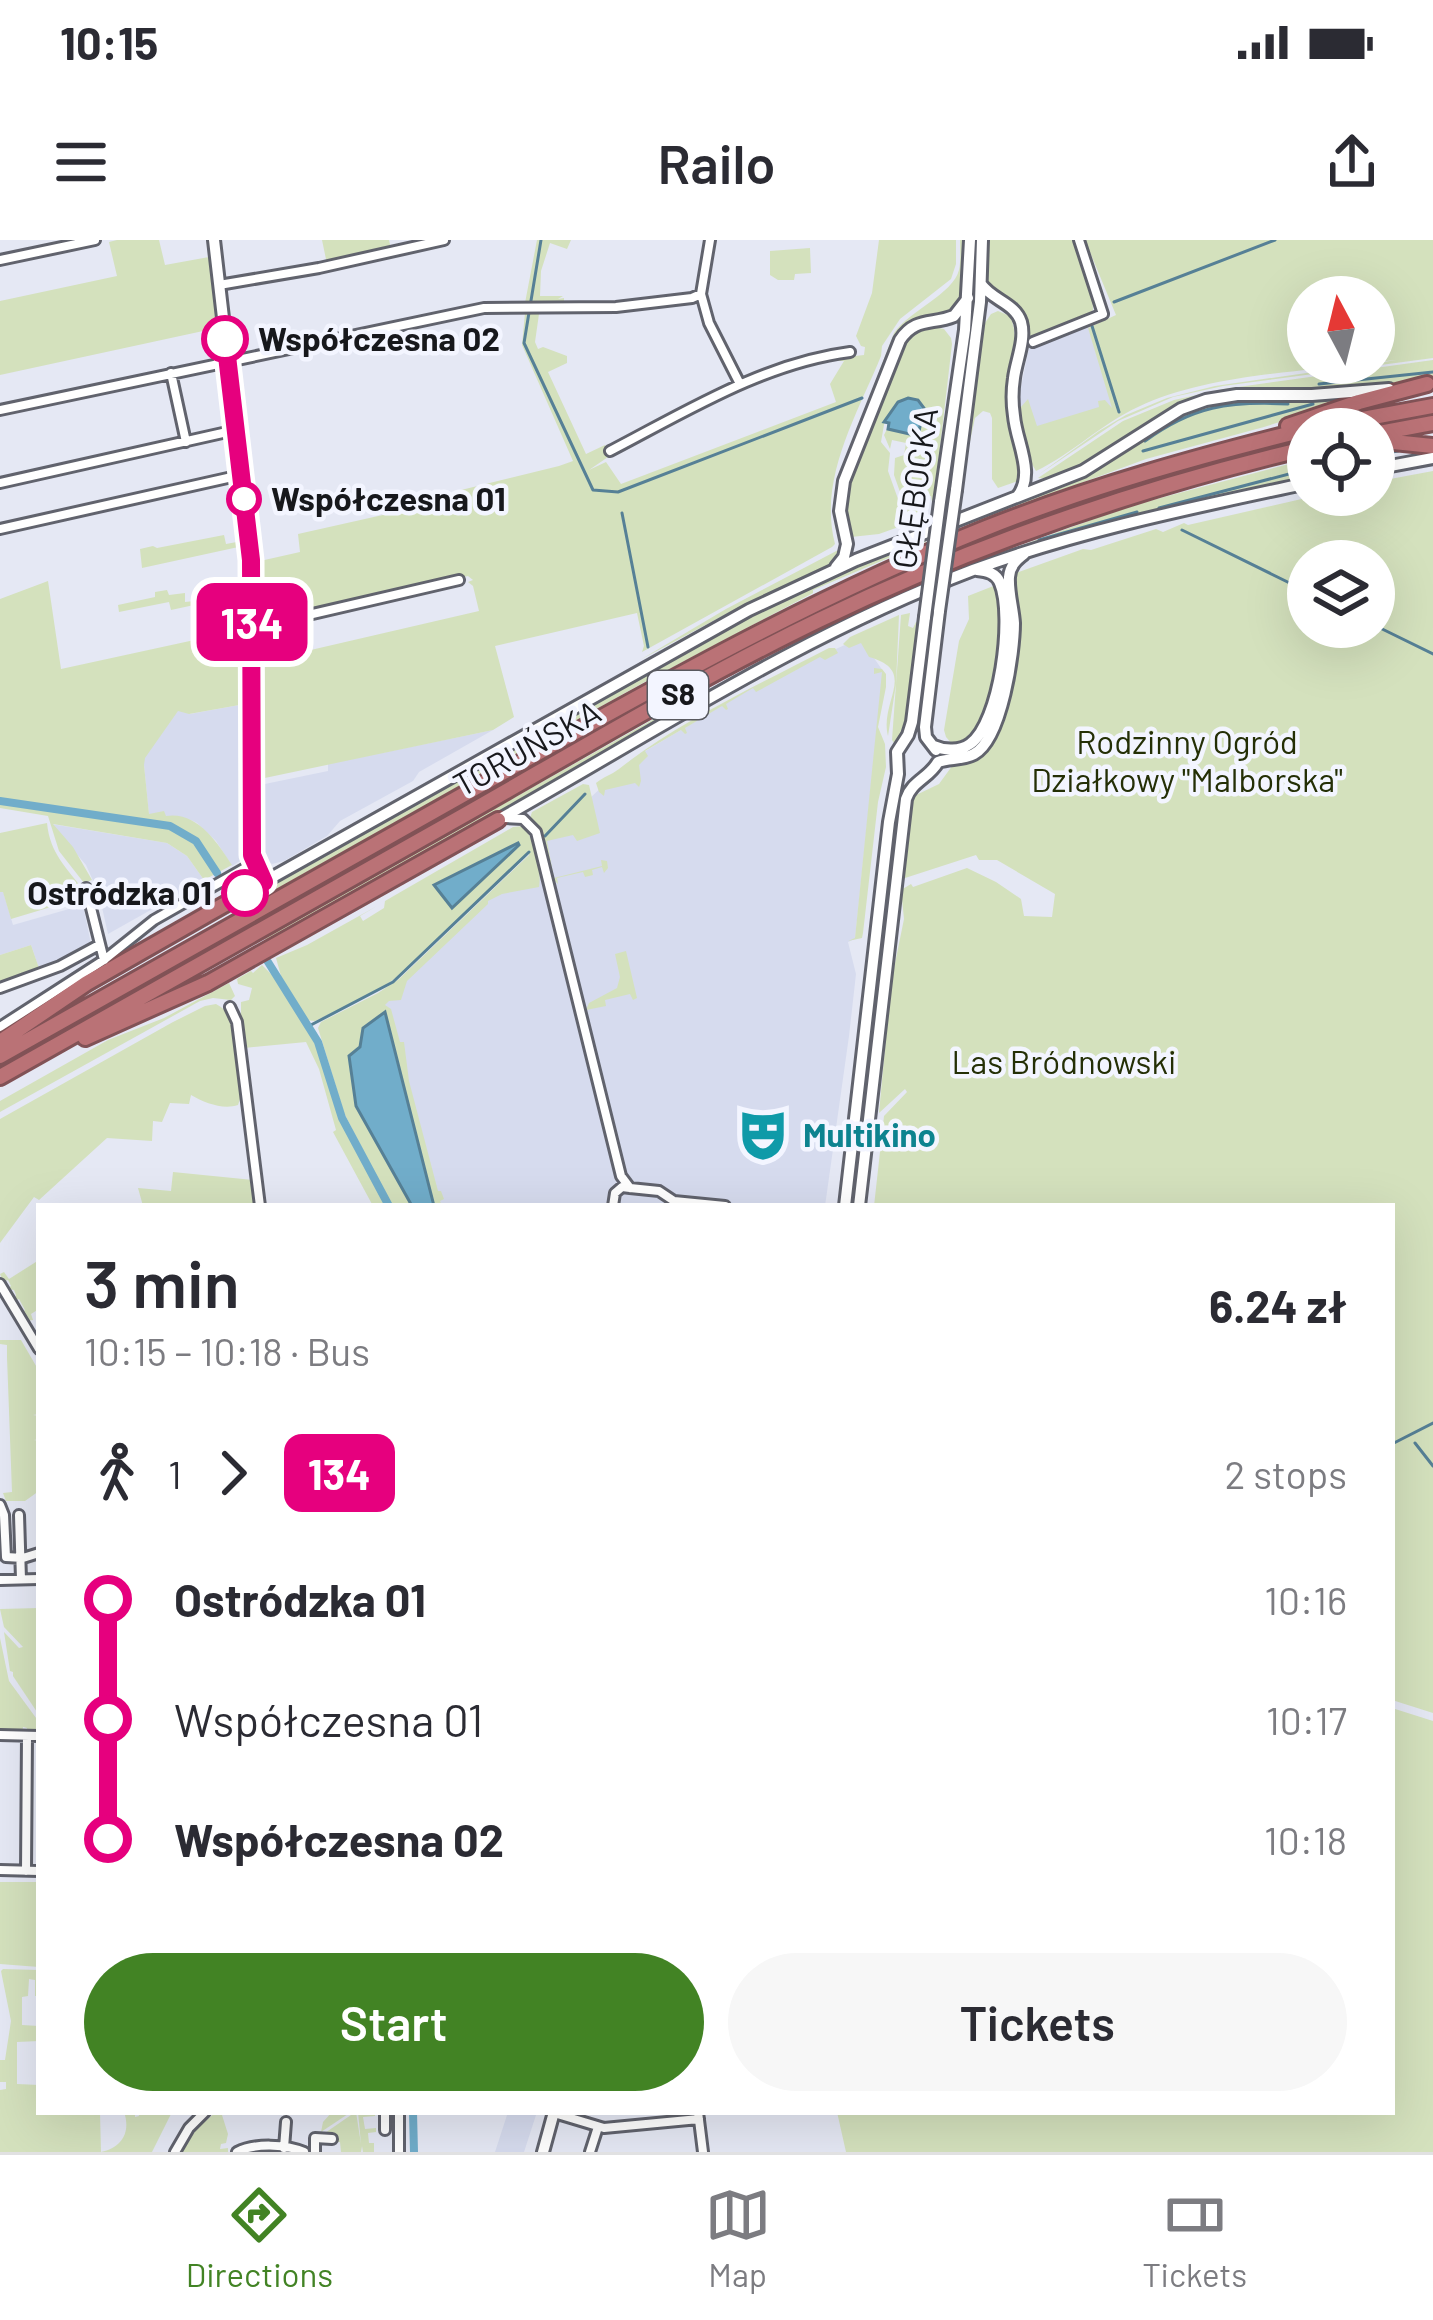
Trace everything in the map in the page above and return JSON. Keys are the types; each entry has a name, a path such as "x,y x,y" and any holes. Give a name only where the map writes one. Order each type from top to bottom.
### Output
{"highway":[{"path":"1249,444 1331,411 1430,384"},
{"name":"TORUŃSKA","path":"1395,413 1433,406"},
{"path":"1395,432 1433,423"},
{"name":"TORUŃSKA","path":"0,1056 664,682 811,605 988,527 1128,478 1287,434"},
{"path":"1395,440 1433,446"},
{"name":"TORUŃSKA","path":"2,1076 736,663 880,592 1076,514 1287,453"},
{"path":"2,1076 200,987 498,820"},
{"path":"0,1042 87,983 264,882"}],"street":[{"path":"0,260 95,240"},
{"path":"214,240 251,560 254,863 264,882"},
{"path":"219,286 444,240"},
{"path":"710,240 701,294 709,323 740,385"},
{"name":"GŁĘBOCKA","path":"845,1203 897,750 911,724 968,298 970,240"},
{"name":"GŁĘBOCKA","path":"936,765 938,756 925,723 976,332 982,240"},
{"path":"1033,342 1103,314 1078,240"},
{"path":"981,284 1012,309 1022,332 1013,385 1014,418 1026,469 1024,488 1010,501"},
{"path":"0,410 484,308 616,307 701,294"},
{"path":"833,569 842,560 847,541 841,517 843,488 898,345 915,324 955,316 968,298"},
{"path":"976,332 989,310 1012,309"},
{"path":"938,320 954,333 960,356"},
{"path":"610,451 740,385 806,360 850,352"},
{"path":"171,373 186,442"},
{"name":"TORUŃSKA","path":"264,882 749,610 833,569 1062,481 1106,459 1172,414 1216,398 1430,384"},
{"path":"0,483 236,430"},
{"path":"1395,465 1433,458"},
{"path":"1026,469 1040,482 1062,481"},
{"path":"0,530 242,475"},
{"name":"TORUŃSKA","path":"498,820 708,697 831,632 974,570 1026,552 1287,488"},
{"path":"847,541 859,550 876,552"},
{"path":"859,1203 908,792 943,760 978,751 996,718 1013,646 1009,576 1026,552"},
{"path":"904,740 915,736 940,749 956,749 973,741 987,719 1005,640 1001,586 987,571 974,570"},
{"path":"252,628 459,580"},
{"path":"898,762 909,774 926,775"},
{"path":"498,820 521,818 532,826 621,1176 630,1187"},
{"path":"1,1023 104,960 154,920 254,863"},
{"path":"86,888 104,960"},
{"path":"0,988 60,966 99,945"},
{"path":"230,1007 238,1032 260,1203"},
{"path":"613,1203 621,1176"},
{"path":"617,1190 659,1191 669,1201"},
{"path":"0,1284 36,1344"},
{"path":"0,1505 5,1556 36,1554"},
{"path":"20,1515 21,1579"},
{"path":"0,1580 36,1579"},
{"path":"0,1735 36,1736"},
{"path":"26,1870 27,1736"},
{"path":"0,1870 36,1871"},
{"path":"176,2152 203,2115"},
{"path":"543,2152 553,2115"},
{"path":"560,2115 598,2127 699,2115 703,2152"},
{"path":"385,2122 399,2117 399,2152"},
{"path":"284,2148 286,2122"},
{"path":"590,2152 598,2127"},
{"path":"315,2152 315,2138 332,2139"},
{"path":"237,2152 248,2147 304,2152"}],"shaded area":[{"path":"1085,317 1113,409 1027,435 1020,392 1031,338"},
{"path":"860,638 883,671 855,939 848,942 856,974 825,1203 401,1203 351,1043 385,1000 632,759 755,686"},
{"path":"245,704 245,849 232,866 197,823 149,815 144,758 178,710 190,714"},
{"path":"493,730 340,821 327,836 284,861 272,864 259,853 260,785 328,771 328,764"},
{"path":"51,824 167,843 187,856 204,880 108,934 86,865"},
{"path":"3,891 13,925 83,905 91,944 40,971 31,945 0,955"},
{"path":"507,2115 536,2115 524,2152 495,2152"}],"green space":[{"path":"159,240 165,265 209,257 217,328 0,375 0,301 117,276 109,242"},
{"path":"322,240 389,240 391,249 327,264"},
{"path":"537,240 571,240 567,249 550,243 541,271 540,296 563,296 558,299 564,298 564,304 519,304 525,303"},
{"path":"879,240 956,240 956,264 951,279 900,319 882,346 836,472 832,547 642,652 637,613 495,646 514,717 493,730 260,779 259,662 479,611 468,576 267,622 259,616 260,561 300,552 298,534 454,499 453,492 573,461 522,345 525,313 539,314 538,349 567,356 567,363 548,372 586,454 605,445 611,455 589,470 606,462 621,484 836,402 830,384 844,361 837,358 864,355 865,347 856,336 872,293"},
{"path":"960,240 962,279 955,307 949,314 911,320 895,338 838,485 835,509 841,541 833,509 837,482 894,333 955,279"},
{"path":"987,240 1073,240 1092,289 1093,310 1078,321 1032,338 1034,346 1026,349 1024,313 987,285"},
{"path":"1085,240 1433,240 1433,358 1395,363 1395,276 1287,276 1287,373 1164,396 1124,414 1036,471 1026,449 1020,408 1028,399 1037,426 1099,407 1098,401 1105,400 1112,408 1088,328 1116,315"},
{"path":"810,248 811,273 795,274 794,280 770,275 770,251"},
{"path":"998,311 1010,316 1014,327 1007,411 1022,476 998,488 992,479 990,413 983,411 975,418 963,474 985,323"},
{"path":"929,326 944,329 952,344 933,508 927,496 923,519 911,523 894,475 895,458 904,455 906,443 892,440 890,449 884,435 887,429 919,436 885,419 881,442 890,453 888,471 907,524 851,537 846,502 851,477 907,339"},
{"path":"1433,360 1433,378 1395,382 1395,365"},
{"path":"1287,376 1173,397 1118,421 1038,475 1126,415 1167,398"},
{"path":"1287,380 1287,384 1380,384 1210,394 1175,407 1076,470 1038,478 1123,421 1174,400"},
{"path":"1362,396 1324,408 1287,408 1287,420 1146,459 962,527 1092,472 1185,412 1244,399"},
{"path":"1287,443 1076,507 963,548 852,596 654,699 0,1068 752,643 852,593 963,545 1076,503"},
{"path":"1287,465 1287,483 956,572 956,569 1130,506"},
{"path":"1433,471 1433,1713 1395,1701 1395,1203 874,1203 884,1116 907,1092 905,1089 879,1113 891,983 904,919 901,890 967,868 1021,899 1024,916 1052,917 1055,894 997,860 979,860 976,855 902,879 914,796 939,784 955,762 978,758 987,748 1018,618 1013,578 1083,549 1287,502 1287,516 1395,516 1395,478"},
{"path":"224,535 226,544 242,541 243,546 142,568 140,549"},
{"path":"926,539 813,590 248,905 243,900 774,603 854,564"},
{"path":"842,548 836,561 827,566 640,660 726,609"},
{"path":"48,581 61,669 245,629 245,704 189,714 178,711 144,765 149,814 164,811 166,816 197,823 232,865 204,880 187,856 167,843 53,824 92,880 84,883 59,851 48,816 0,808 0,599"},
{"path":"245,582 245,594 171,610 169,602 119,612 118,605 155,597 155,592 185,593 185,602 213,599 203,590"},
{"path":"996,585 999,650 991,698 982,719 953,745 944,730 959,641 969,619 968,596"},
{"path":"910,613 908,626 913,628 918,622 918,633 908,722 894,743 901,615"},
{"path":"899,615 888,736 892,670 869,657 861,643 849,648 843,644"},
{"path":"829,648 838,653 825,660 820,657 756,692 753,688 726,704 728,709 722,706 685,728 687,733 681,730 645,751 648,756 639,765 639,787 635,783 605,790 604,796 599,792 596,783 668,735 721,704"},
{"path":"874,668 882,669 886,674 878,727 886,767 862,938 848,941 855,938 882,672 874,674"},
{"path":"700,693 577,770 268,944 265,938"},
{"path":"589,785 600,833 577,841 573,835 547,841 554,878 602,866 601,860 607,861 608,868 604,873 602,867 592,870 593,875 585,877 583,872 557,878 558,884 548,870 530,818 532,812"},
{"path":"47,823 56,852 84,897 11,919 0,892 0,833"},
{"path":"523,826 531,839 539,887 488,901 407,981 401,1000 385,1005 404,1042 409,1081 444,1199 441,1203 390,1203 344,1113 318,1028 399,979 529,851 397,977 315,1021 306,1020 276,958 377,906 360,916 363,921 384,908 385,901 513,827"},
{"path":"31,945 40,971 0,985 0,955"},
{"path":"626,951 637,998 633,1000 630,994 586,1010 589,1003 617,988 620,977 615,954"},
{"path":"262,965 279,982 315,1041 342,1122 384,1203 371,1203 333,1132 319,1069 306,1042 244,1048 241,1002 249,1000 252,988 238,984 237,979"},
{"path":"229,983 235,996 231,1000 200,1001 0,1112 0,1101 108,1040 164,1018"},
{"path":"216,1004 229,1016 236,1034 241,1073 237,1073 238,1105 214,1105 191,1095 189,1104 170,1103 162,1122 153,1121 152,1141 107,1138 39,1200 34,1197 0,1243 0,1119 173,1022"},
{"path":"173,1172 253,1180 256,1203 142,1203 138,1188 171,1191"},
{"path":"36,1262 33,1320 26,1321 19,1299 14,1301 14,1290 7,1289 11,1286 0,1274 4,1272 9,1279"},
{"path":"0,1340 21,1340 36,1366 36,1493 25,1501 6,1501 3,1493 12,1492 7,1345"},
{"path":"36,1608 36,1710 10,1671 4,1632 23,1647 4,1627 0,1609"},
{"path":"0,1638 9,1681 36,1718 36,1734 23,1727 22,1733 0,1732"},
{"path":"1395,1709 1433,1721 1433,2152 846,2152 838,2115 1395,2115"},
{"path":"0,1882 36,1882 36,1967 0,1964"},
{"path":"36,1970 36,1996 35,1980 29,1979 28,1996 22,1997 22,2025 36,2026 36,2041 17,2042 17,2084 36,2085 36,2115 100,2115 101,2152 0,2152 0,2090 6,2089 6,2082 0,2082 0,2060 5,2060 11,2021 1,1971"},
{"path":"124,2115 170,2115 152,2152 101,2152 123,2138"},
{"path":"212,2115 222,2115 228,2134 220,2149 228,2148 228,2152 182,2152 196,2129"},
{"path":"329,2115 346,2115 321,2132"},
{"path":"356,2115 361,2144 358,2115 375,2115 363,2117 365,2129 376,2128 368,2133 374,2152 363,2152 362,2146 361,2152 341,2152 340,2142 322,2135"}],"water":[{"path":"918,400 924,408 918,436 888,429 889,423 884,422 898,402"},
{"path":"518,843 452,908 434,885"},
{"path":"385,1012 433,1203 410,1203 356,1106 349,1056 360,1047 363,1028"}],"waterway":[{"path":"541,240 524,343 593,490 618,492 862,398"},
{"path":"1114,302 1275,240"},
{"path":"1092,326 1119,412"},
{"path":"1395,376 1433,372"},
{"path":"1145,441 1179,420 1212,408 1288,404"},
{"path":"1143,451 1313,404"},
{"path":"1159,508 1287,474"},
{"path":"1039,540 1137,512"},
{"path":"622,513 648,647"},
{"path":"1182,530 1287,582"},
{"path":"1395,635 1433,654"},
{"path":"545,836 585,794"},
{"path":"0,801 170,826 196,841 217,873"},
{"path":"309,1026 393,982 529,852"},
{"path":"268,962 318,1042 342,1118 387,1203"},
{"path":"1395,1442 1433,1423"},
{"path":"1415,1443 1433,1466"},
{"path":"413,2115 414,2152"}],"bus line":[{"name":"134","path":"225,339 251,560 252,855 264,882 245,893"}],"place":[{"name":"Współczesna 02","path":"225,339"},
{"name":"Współczesna 01","path":"244,499"},
{"name":"Ostródzka 01","path":"245,893"},
{"name":"Multikino","path":"763,1135"}],"park label":[{"name":"Rodzinny Ogród Działkowy \"Malborska\"","path":"1187,761"},
{"name":"Las Bródnowski","path":"1064,1062"}]}
